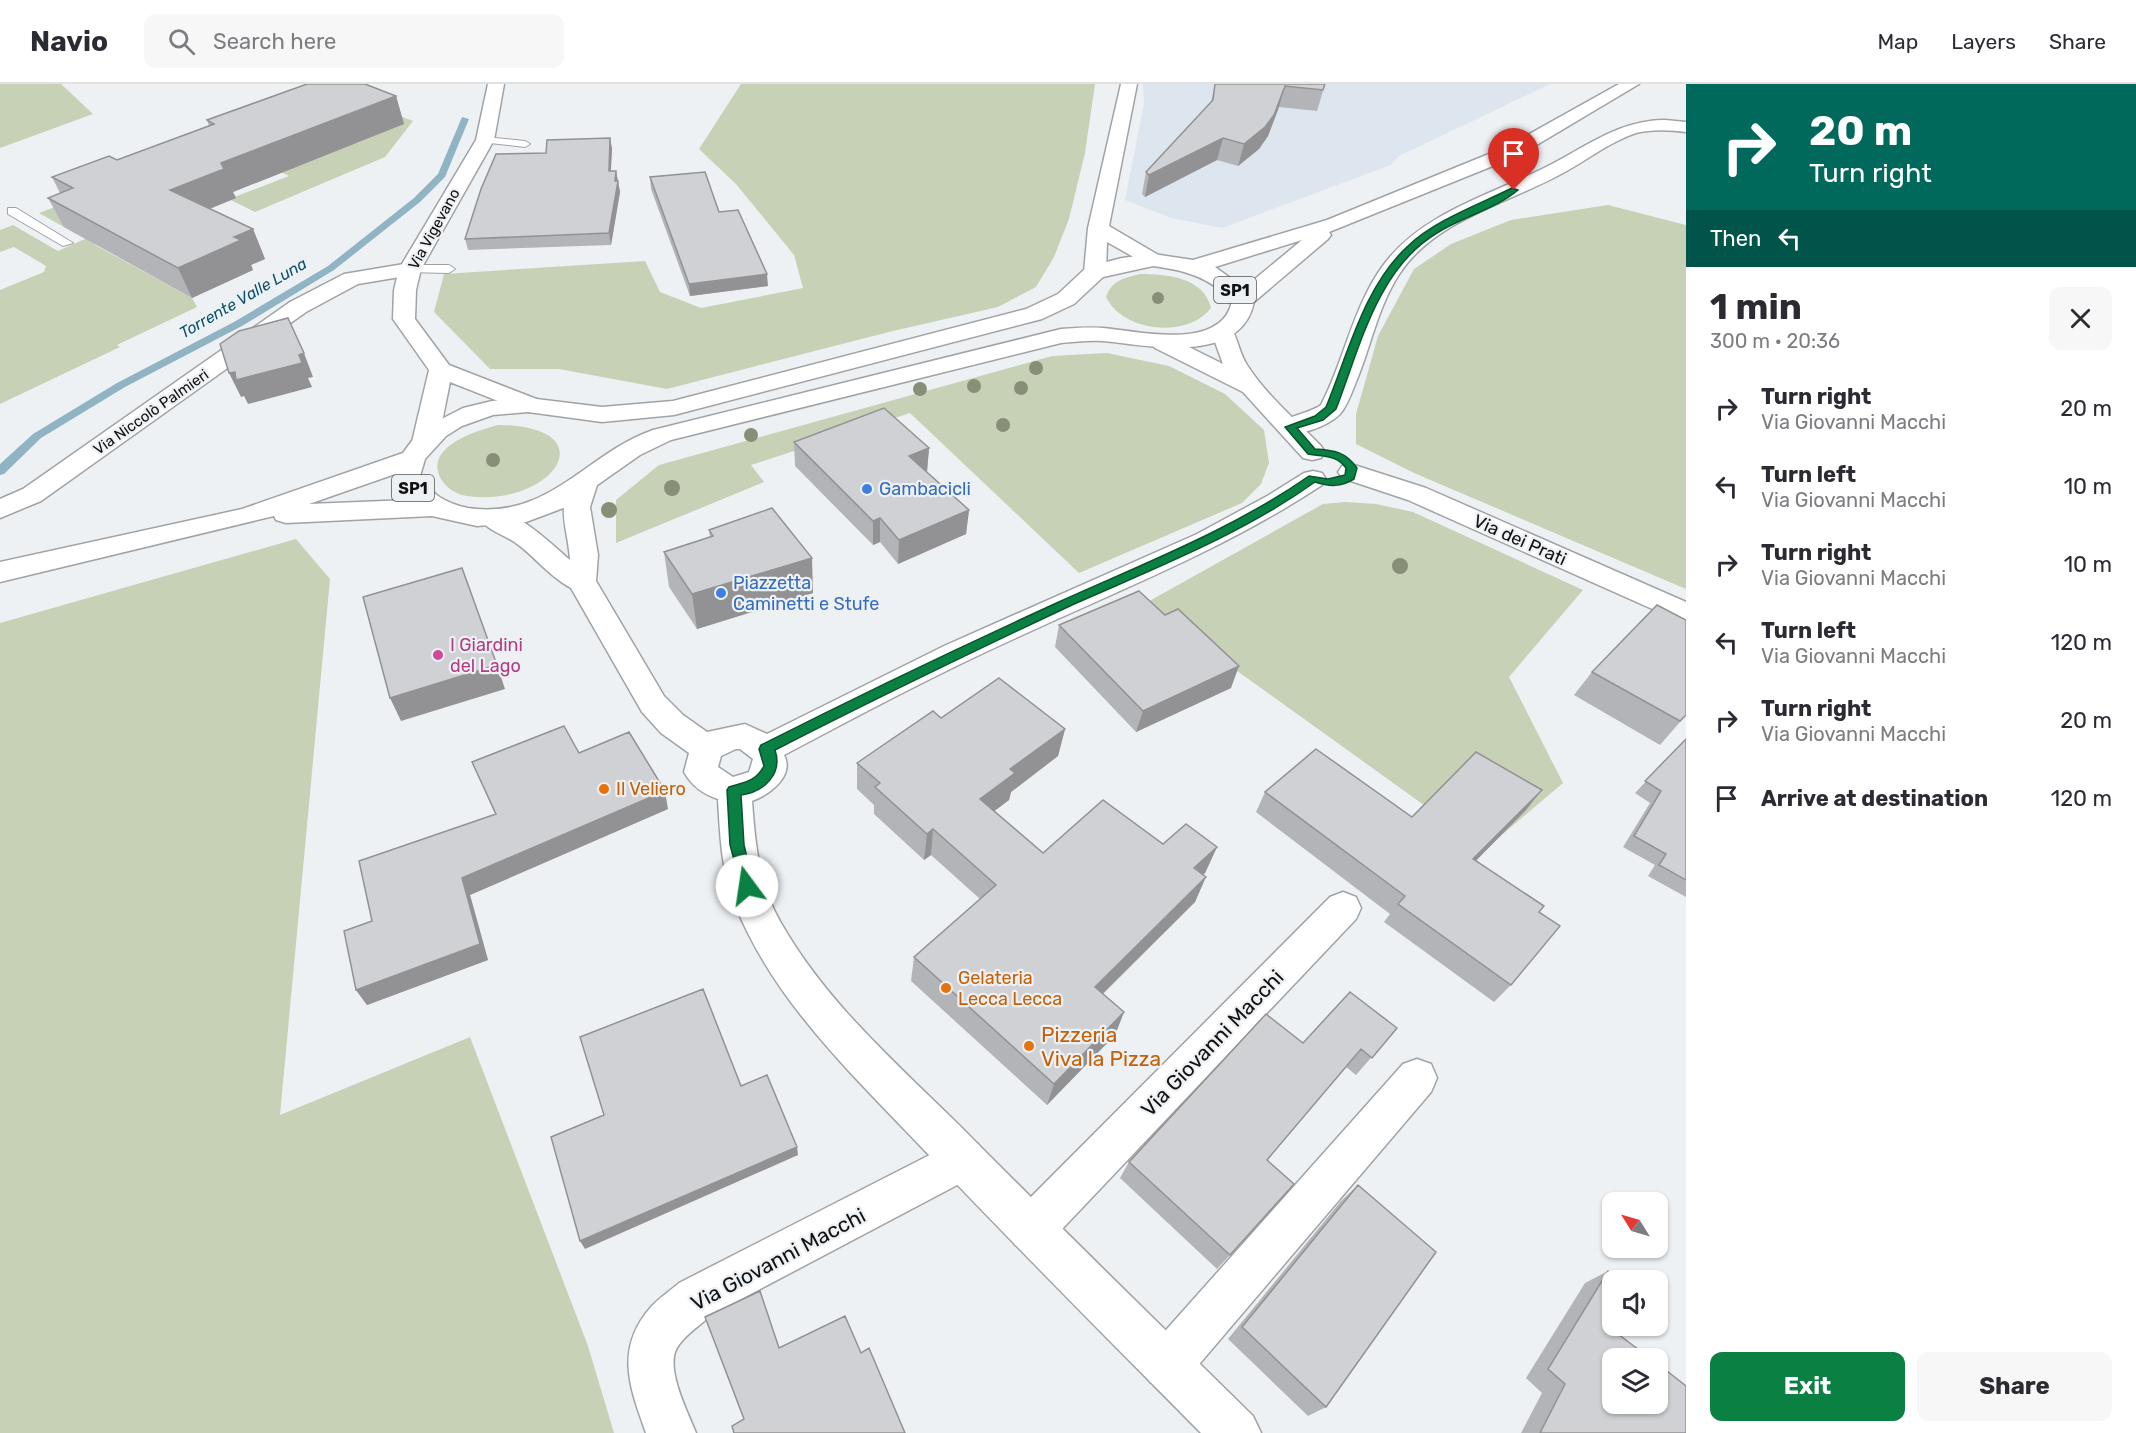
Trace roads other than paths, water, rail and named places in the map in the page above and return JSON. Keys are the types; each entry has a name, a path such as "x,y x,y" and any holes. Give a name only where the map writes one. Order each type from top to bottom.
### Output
{"street":[{"name":"Via Vigevano","path":"441,370 404,319 408,279 484,140 496,84"},
{"path":"1095,272 1098,228 1129,84"},
{"name":"SP1","path":"1197,266 1334,224 1513,151 1631,84"},
{"path":"1290,427 1319,418 1330,409 1374,299 1393,267 1412,246 1434,231 1551,172 1623,132 1654,125 1686,127"},
{"name":"SP1","path":"248,516 433,507 464,516 492,517 541,509 585,482 623,452 648,440 1039,340 1061,336 1103,334 1163,343 1211,338 1222,331 1240,313 1243,300 1334,224"},
{"path":"1098,228 1153,260"},
{"name":"SP1","path":"0,572 248,516 418,451 450,424 478,412 497,407 530,405 565,413 593,414 640,413 674,408 1034,314 1066,299 1095,272 1122,264 1153,260 1197,266 1220,278 1243,300"},
{"name":"Via Niccolò Palmieri","path":"0,509 41,489 298,307 374,291 408,279"},
{"path":"766,749 944,659 1234,527 1283,500 1312,465 1290,427 1252,388 1230,358 1225,348 1222,331"},
{"path":"1163,343 1252,388"},
{"path":"418,451 441,370 530,405"},
{"name":"SP1","path":"418,451 407,476 417,493 433,507"},
{"name":"Via dei Prati","path":"1312,465 1328,483 1341,482 1350,476 1352,471 1417,494 1686,614"},
{"path":"582,582 585,556 575,505 585,482"},
{"path":"492,517 525,536 568,574 582,582 653,704 672,724 708,750"},
{"path":"745,736 760,742 766,749 771,766 764,779 750,788 734,790 712,785 701,772 702,757 713,743 728,737 745,736"},
{"path":"734,790 737,845 752,902 775,948 808,993 843,1033 1031,1229 1236,1433"},
{"name":"Via Giovanni Macchi","path":"1031,1229 1344,908"},
{"path":"1167,1365 1417,1078"},
{"name":"Via Giovanni Macchi","path":"671,1433 650,1374 651,1353 663,1328 695,1299 963,1159"}],"lane":[{"path":"484,140 525,144"},
{"path":"12,211 67,243"},
{"path":"408,279 449,269"}],"waterway":[{"name":"Torrente Valle Luna","path":"0,471 37,436 121,385 238,324 331,268 417,200 442,175 465,119"}],"place":[{"name":"Gambacicli","path":"867,489"},
{"name":"Piazzetta Caminetti e Stufe","path":"721,593"},
{"name":"I Giardini del Lago","path":"438,655"},
{"name":"Il Veliero","path":"604,789"},
{"name":"Gelateria Lecca Lecca","path":"946,988"},
{"name":"Pizzeria Viva la Pizza","path":"1029,1046"}]}
